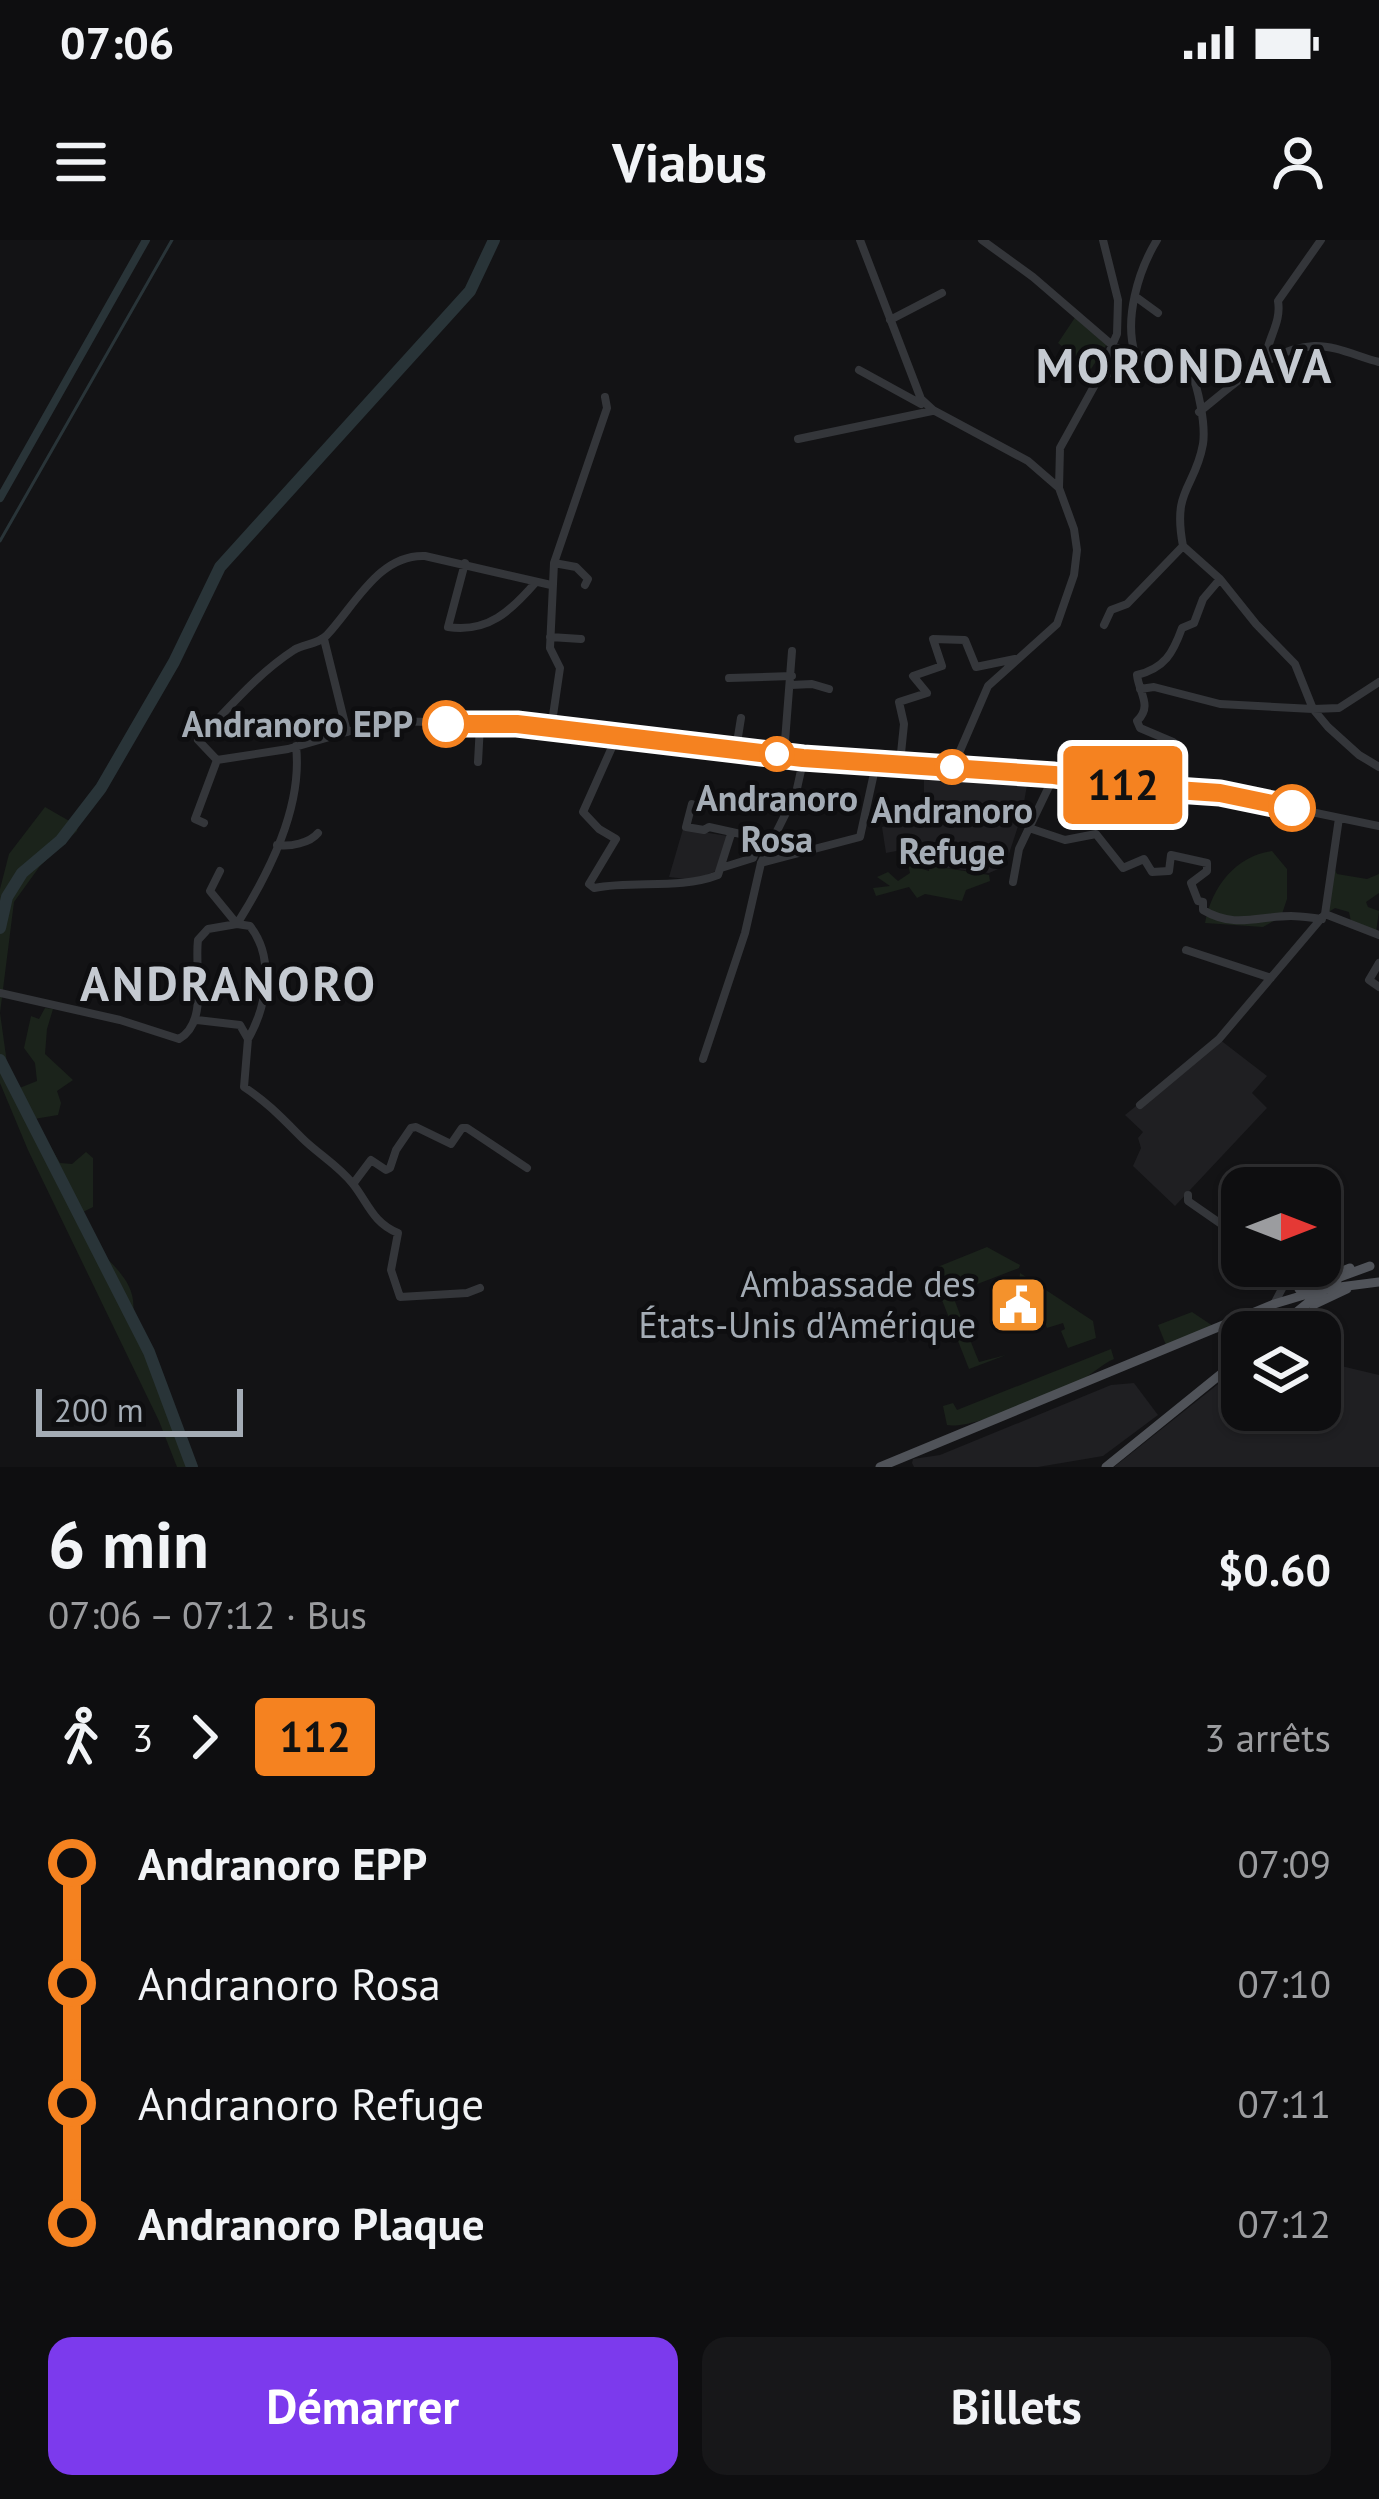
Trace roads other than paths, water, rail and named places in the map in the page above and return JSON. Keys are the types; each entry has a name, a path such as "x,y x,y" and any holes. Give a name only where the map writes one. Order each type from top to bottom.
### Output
{"main road":[{"path":"1274,1304 1329,1274 1374,1267"},
{"path":"1297,1311 1340,1277 1374,1267"},
{"path":"880,1467 1274,1304 1324,1289 1377,1282"},
{"path":"1305,1311 1322,1300 1377,1282"},
{"path":"1106,1467 1221,1374"}],"street":[{"path":"860,240 921,399 933,410"},
{"path":"982,240 1112,345 1136,356"},
{"path":"953,767 988,686 1057,624 1074,574 1077,550 1059,488 1060,448 1112,345 1119,309 1103,240"},
{"path":"1136,356 1132,348 1139,277 1157,240"},
{"path":"1266,363 1265,346 1280,314 1278,301 1321,240"},
{"path":"889,320 942,293"},
{"path":"1136,297 1158,313"},
{"path":"1199,412 1266,363 1298,349 1318,346 1379,362"},
{"path":"1097,382 1136,356 1159,354 1190,369 1202,449 1179,506 1183,546 1220,579 1295,664 1313,709 1359,755 1379,766"},
{"path":"859,370 1028,461 1059,488"},
{"path":"551,729 560,668 550,638 550,585 607,407 605,397"},
{"path":"798,440 933,410"},
{"path":"1104,625 1111,610 1126,604 1183,546"},
{"path":"217,760 198,740 245,691 296,649 324,639 390,564 410,556 465,563 550,585"},
{"path":"465,563 448,627 482,627 515,606 536,581"},
{"path":"554,563 576,567 588,579 585,585"},
{"path":"1160,789 1173,742 1140,728 1137,721 1146,709 1137,675 1153,671 1173,655 1182,628 1194,623 1203,599 1220,579"},
{"path":"550,638 580,639"},
{"path":"900,763 904,724 898,702 927,693 913,676 942,666 933,638 965,640 976,667 1021,658"},
{"path":"324,639 347,732"},
{"path":"784,754 792,651"},
{"path":"729,678 792,681 829,689"},
{"path":"1139,689 1154,687 1185,698 1237,706 1313,709 1340,708 1379,682"},
{"path":"736,749 740,718"},
{"path":"217,760 296,746 385,721 517,724 803,758 1054,775 1220,793 1379,826"},
{"path":"478,761 480,725"},
{"path":"617,736 586,800 584,812 598,829 616,839 589,884 594,888 695,884 718,875 731,834"},
{"path":"237,924 260,889 297,788 296,746"},
{"path":"703,1058 745,933 761,862 796,793 803,758"},
{"path":"205,823 195,819 217,760"},
{"path":"761,862 860,837 876,764"},
{"path":"1013,882 1019,849 1054,775"},
{"path":"692,804 686,826 772,842"},
{"path":"1140,1106 1219,1040 1324,916 1339,818"},
{"path":"1029,828 1065,840 1096,834 1123,868 1144,859 1152,872 1169,871 1171,855 1207,863 1207,871 1191,883 1192,892 1203,902 1203,910 1230,921 1324,916 1379,935"},
{"path":"276,845 288,847 319,833"},
{"path":"720,868 742,864 753,858 759,842 772,842"},
{"path":"220,871 209,890 237,924"},
{"path":"0,993 120,1020 179,1039 197,1020 198,940 208,929 250,926 266,956 262,1002 248,1039 244,1087 281,1113 353,1184 379,1223 398,1232 391,1270 400,1297 467,1293 479,1288"},
{"path":"1186,950 1270,978"},
{"path":"1379,963 1369,980 1379,987"},
{"path":"197,1020 240,1025 248,1039"},
{"path":"353,1184 371,1160 390,1168 396,1150 416,1127 451,1144 467,1128 527,1168"},
{"path":"1187,1195 1188,1201 1221,1224"},
{"path":"1274,1304 1283,1287"}],"waterway":[{"path":"0,498 146,240"},
{"path":"0,541 172,240"},
{"path":"0,928 7,897 22,873 61,840 101,788 174,662 220,567 470,291 494,240"},
{"path":"0,1060 149,1352 192,1467"}],"place":[{"name":"Andranoro EPP","path":"446,724"},
{"name":"Andranoro Rosa","path":"777,754"},
{"name":"Andranoro Refuge","path":"952,767"},
{"name":"Ambassade des États-Unis d'Amérique","path":"1018,1305"}],"district":[{"name":"MORONDAVA","path":"1185,366"},
{"name":"ANDRANORO","path":"229,984"}]}
